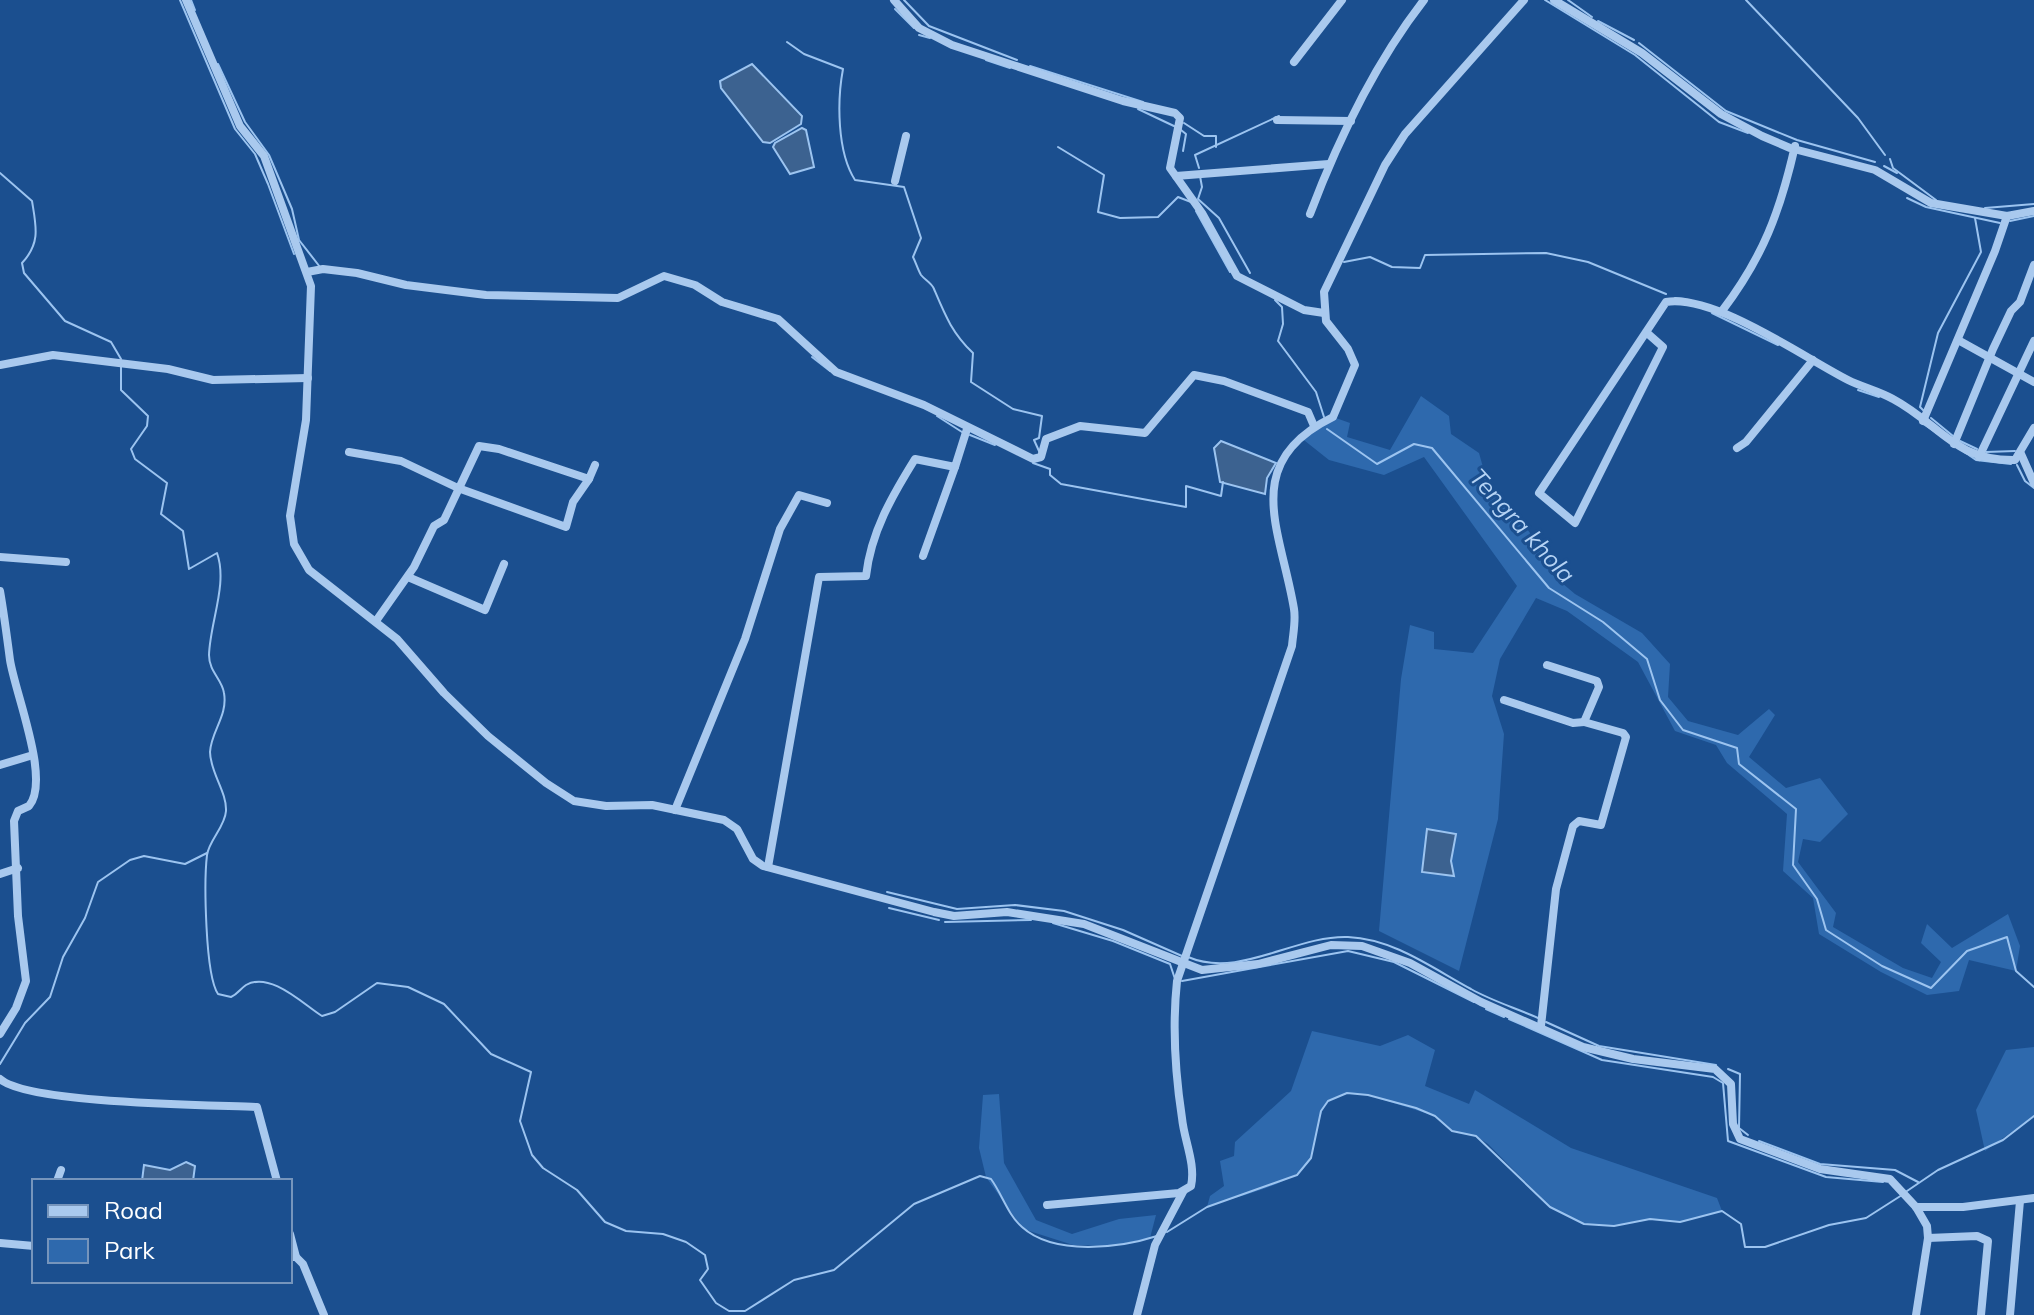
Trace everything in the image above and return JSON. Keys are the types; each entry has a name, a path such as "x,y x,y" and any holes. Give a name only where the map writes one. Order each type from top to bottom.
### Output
{"street":[{"path":"186,0 240,126 264,156 311,286 306,420 290,516 294,544 315,576 340,591 397,639 444,693 516,761 574,801 606,806 652,805 724,820 737,829 753,859 768,867 934,912 954,916 1007,912 1084,924 1202,970 1258,964 1331,945 1362,946 1410,963 1481,1002 1583,1047 1612,1055 1715,1069 1731,1084 1733,1124 1740,1139 1820,1169 1877,1175 1900,1187 1914,1203 1927,1226 1928,1238 1916,1315"},
{"path":"894,0 919,28 952,45 1123,101 1175,113 1180,118 1170,161 1237,276 1304,310 1324,313"},
{"path":"1294,62 1342,0"},
{"path":"1310,214 1329,164 1351,121 1394,45 1424,0"},
{"path":"1137,1315 1155,1245 1183,1192 1191,1186 1192,1175 1176,1073 1174,1028 1177,981 1292,646 1295,612 1278,542 1274,480 1284,453 1314,426 1333,417 1355,365 1324,313 1324,292 1385,165 1452,80 1524,0"},
{"path":"1554,0 1654,61 1721,114 1762,136 1790,148 1795,146 1875,170 1931,203 2007,216 2034,211"},
{"path":"1277,120 1351,121"},
{"path":"895,181 906,136"},
{"path":"1722,311 1757,261 1767,240 1779,211 1795,146"},
{"path":"1176,176 1329,164"},
{"path":"1923,421 2007,216"},
{"path":"1954,444 1990,357 2011,311 2020,302 2034,265"},
{"path":"307,272 323,269 357,273 406,285 486,295 618,298 664,276 695,285 722,302 778,319 836,372 924,405 967,429 1037,459 1046,439 1069,428 1145,433 1190,376 1198,375 1308,412 1314,426"},
{"path":"1646,332 1663,347 1575,523 1539,493 1646,332 1666,302 1683,299 1722,311 1851,382 1894,399 1954,444 1979,457 2015,460 2034,428"},
{"path":"1958,340 2034,382"},
{"path":"1979,457 2034,341"},
{"path":"0,365 53,355 213,380 308,378"},
{"path":"1737,448 1746,442 1813,360"},
{"path":"923,556 967,429"},
{"path":"376,621 408,577 434,526 444,520 479,446 499,449 589,479"},
{"path":"349,452 401,461 458,488 566,527 573,502 595,465"},
{"path":"2021,454 2034,483"},
{"path":"768,867 819,577 866,576 869,548 892,497 915,459 955,467"},
{"path":"675,810 745,639 780,529 799,495 827,503"},
{"path":"0,557 66,562"},
{"path":"408,577 485,610 504,564"},
{"path":"0,591 5,659 33,755 33,802 14,817 18,916 26,981 16,1008 0,1034"},
{"path":"1547,665 1597,681 1599,687 1584,722"},
{"path":"1504,700 1573,723 1584,722 1623,733 1626,737 1601,825 1579,821 1573,826 1556,889 1541,1026"},
{"path":"0,765 33,755"},
{"path":"0,874 18,868"},
{"path":"0,1079 23,1091 165,1104 257,1107 276,1179"},
{"path":"58,1179 61,1170"},
{"path":"1047,1205 1183,1192"},
{"path":"1914,1203 1963,1207 2034,1198"},
{"path":"2010,1315 2020,1201"},
{"path":"1928,1238 1977,1236 1988,1241 1981,1315"},
{"path":"0,1243 32,1246"},
{"path":"293,1257 303,1264 324,1315"}],"green space":[{"path":"1421,396 1449,416 1451,434 1479,453 1488,485 1515,513 1554,565 1549,572 1575,594 1642,633 1670,664 1668,697 1688,721 1738,735 1769,709 1775,715 1749,757 1786,788 1820,778 1848,814 1820,842 1803,839 1798,862 1836,913 1833,927 1903,968 1932,978 1941,962 1921,943 1927,924 1952,948 2008,914 2020,946 2016,971 1969,960 1959,991 1927,995 1881,972 1819,934 1813,898 1783,871 1787,814 1727,763 1716,745 1675,731 1638,662 1567,611 1536,598 1500,659 1492,696 1504,734 1498,819 1459,971 1379,931 1401,679 1410,625 1434,632 1434,649 1473,653 1517,586 1424,457 1384,475 1329,460 1300,437 1333,417 1350,423 1347,437 1390,450"},
{"path":"1312,1031 1380,1046 1408,1035 1435,1050 1425,1086 1469,1104 1475,1090 1571,1148 1717,1198 1722,1211 1680,1222 1650,1219 1614,1226 1584,1224 1550,1207 1488,1144 1476,1136 1452,1131 1435,1116 1368,1095 1347,1093 1328,1101 1323,1109 1312,1154 1303,1169 1264,1189 1207,1207 1210,1196 1224,1186 1220,1161 1234,1156 1235,1142 1291,1091"},
{"path":"2034,1047 2034,1116 1985,1151 1976,1110 2006,1050"},
{"path":"999,1094 1004,1163 1036,1220 1072,1234 1119,1219 1156,1215 1150,1238 1111,1246 1073,1245 1023,1229 986,1177 979,1148 983,1095"}],"shaded area":[{"path":"752,64 802,116 801,124 770,143 763,142 721,88 720,81"},
{"path":"802,128 806,130 814,167 790,174 773,147"},
{"path":"1221,441 1276,463 1267,478 1265,494 1220,482 1214,448"},
{"path":"1427,829 1456,834 1451,861 1454,876 1422,872"},
{"path":"186,1162 195,1166 193,1179 142,1179 144,1165 170,1170"}],"waterway":[{"path":"180,0 235,129 255,154 294,254"},
{"path":"191,0 195,10"},
{"path":"904,0 929,26 1017,60"},
{"path":"1545,0 1635,55 1719,122 1748,133"},
{"path":"1568,0 1592,17"},
{"path":"1746,0 1858,118 1885,155"},
{"path":"895,9 914,28"},
{"path":"1598,21 1634,40"},
{"path":"919,35 930,38"},
{"path":"787,42 804,54 843,69 840,126 849,169 855,180 904,187 921,238 913,257 921,275 933,287 954,331 973,353 971,382 1013,409 1042,416 1039,438 1034,440 1039,451"},
{"path":"1639,43 1726,111 1797,140 1875,162"},
{"path":"986,60 1010,68"},
{"path":"218,64 245,122 269,155 292,209 299,240 320,267"},
{"path":"1030,66 1143,102"},
{"path":"1138,109 1176,127"},
{"path":"1199,168 1195,155 1279,116"},
{"path":"1184,123 1204,136 1216,136 1216,147"},
{"path":"1181,130 1186,134 1183,151"},
{"path":"1058,147 1104,175 1098,212 1120,218 1158,217 1178,197 1191,202"},
{"path":"1890,159 1893,168 1936,200"},
{"path":"1884,166 1897,173"},
{"path":"0,173 32,201 36,234 32,248 22,263 24,273 65,321 111,342 121,359"},
{"path":"1200,176 1202,187 1198,199 1219,218 1250,273"},
{"path":"1907,198 1926,207 2000,223"},
{"path":"1985,208 2034,204"},
{"path":"1196,211 1230,272"},
{"path":"2010,221 2034,216"},
{"path":"1923,410 1920,407 1938,333 1981,252 1975,218"},
{"path":"1344,262 1370,257 1392,267 1420,268 1425,255 1546,253 1588,262 1666,294"},
{"path":"1675,298 1685,299"},
{"name":"Tengra khola","path":"1275,300 1282,307 1283,324 1278,341 1316,392 1324,417"},
{"path":"1712,313 1778,345"},
{"path":"812,357 830,371"},
{"path":"121,365 121,390 148,416 147,426 131,449 135,459 167,483 161,514 183,531 189,569 217,553 220,565 220,590 209,655 225,701 210,752 226,811 223,823 208,849 206,885 210,968 218,994 231,997 246,985 266,982 287,991 322,1016 335,1012 377,983 408,987 444,1004 491,1054 531,1072 520,1121 532,1155 543,1168 577,1190 605,1222 626,1231 663,1234 686,1242 705,1255 708,1269 700,1280 716,1303 729,1311 745,1311 794,1280 834,1270 914,1204 980,1176 991,1179 1022,1227 1051,1242 1069,1246 1106,1246 1157,1236"},
{"path":"1858,390 1879,397"},
{"path":"937,416 962,432"},
{"path":"1931,418 1953,436"},
{"path":"1922,423 1976,460 2011,464"},
{"name":"Tengra khola","path":"1327,429 1377,464 1414,444 1432,448 1549,588 1603,622 1647,659 1660,700 1683,730 1737,748 1739,764 1796,809 1793,865 1817,899 1826,930 1882,966 1931,988 1967,951 2007,937 2016,971 2034,987"},
{"path":"970,435 995,445"},
{"path":"1960,441 1977,449"},
{"path":"1986,452 2015,451"},
{"path":"1033,463 1050,469 1050,475 1061,484 1186,507 1186,486 1221,496 1223,482"},
{"path":"2017,465 2025,481 2034,488"},
{"path":"0,1064 25,1023 50,997 63,957 85,918 98,882 130,860 144,856 185,864 207,853"},
{"path":"887,892 957,909 1015,905 1064,911 1123,930 1182,956"},
{"path":"889,908 939,920"},
{"path":"945,922 1031,920"},
{"path":"1053,923 1113,941 1170,964 1175,979"},
{"path":"1188,957 1227,963 1328,938 1365,939 1397,949 1479,993 1538,1018"},
{"path":"1182,981 1348,951 1394,962 1474,1002"},
{"path":"1486,1009 1504,1017"},
{"path":"1509,1019 1602,1060 1713,1077 1723,1083 1728,1141 1826,1177 1883,1182"},
{"path":"1546,1022 1599,1046 1716,1065"},
{"path":"1728,1069 1740,1074 1739,1128 1748,1135"},
{"path":"1167,1232 1207,1207 1297,1175 1311,1158 1321,1111 1328,1101 1347,1093 1368,1095 1416,1108 1435,1116 1452,1131 1476,1136 1550,1207 1584,1224 1614,1226 1650,1219 1680,1222 1722,1211 1741,1224 1745,1247 1765,1247 1829,1225 1866,1218 1902,1195"},
{"path":"1907,1191 1938,1170 2003,1140 2034,1116"},
{"path":"1759,1141 1820,1164 1895,1170 1918,1182"}]}
